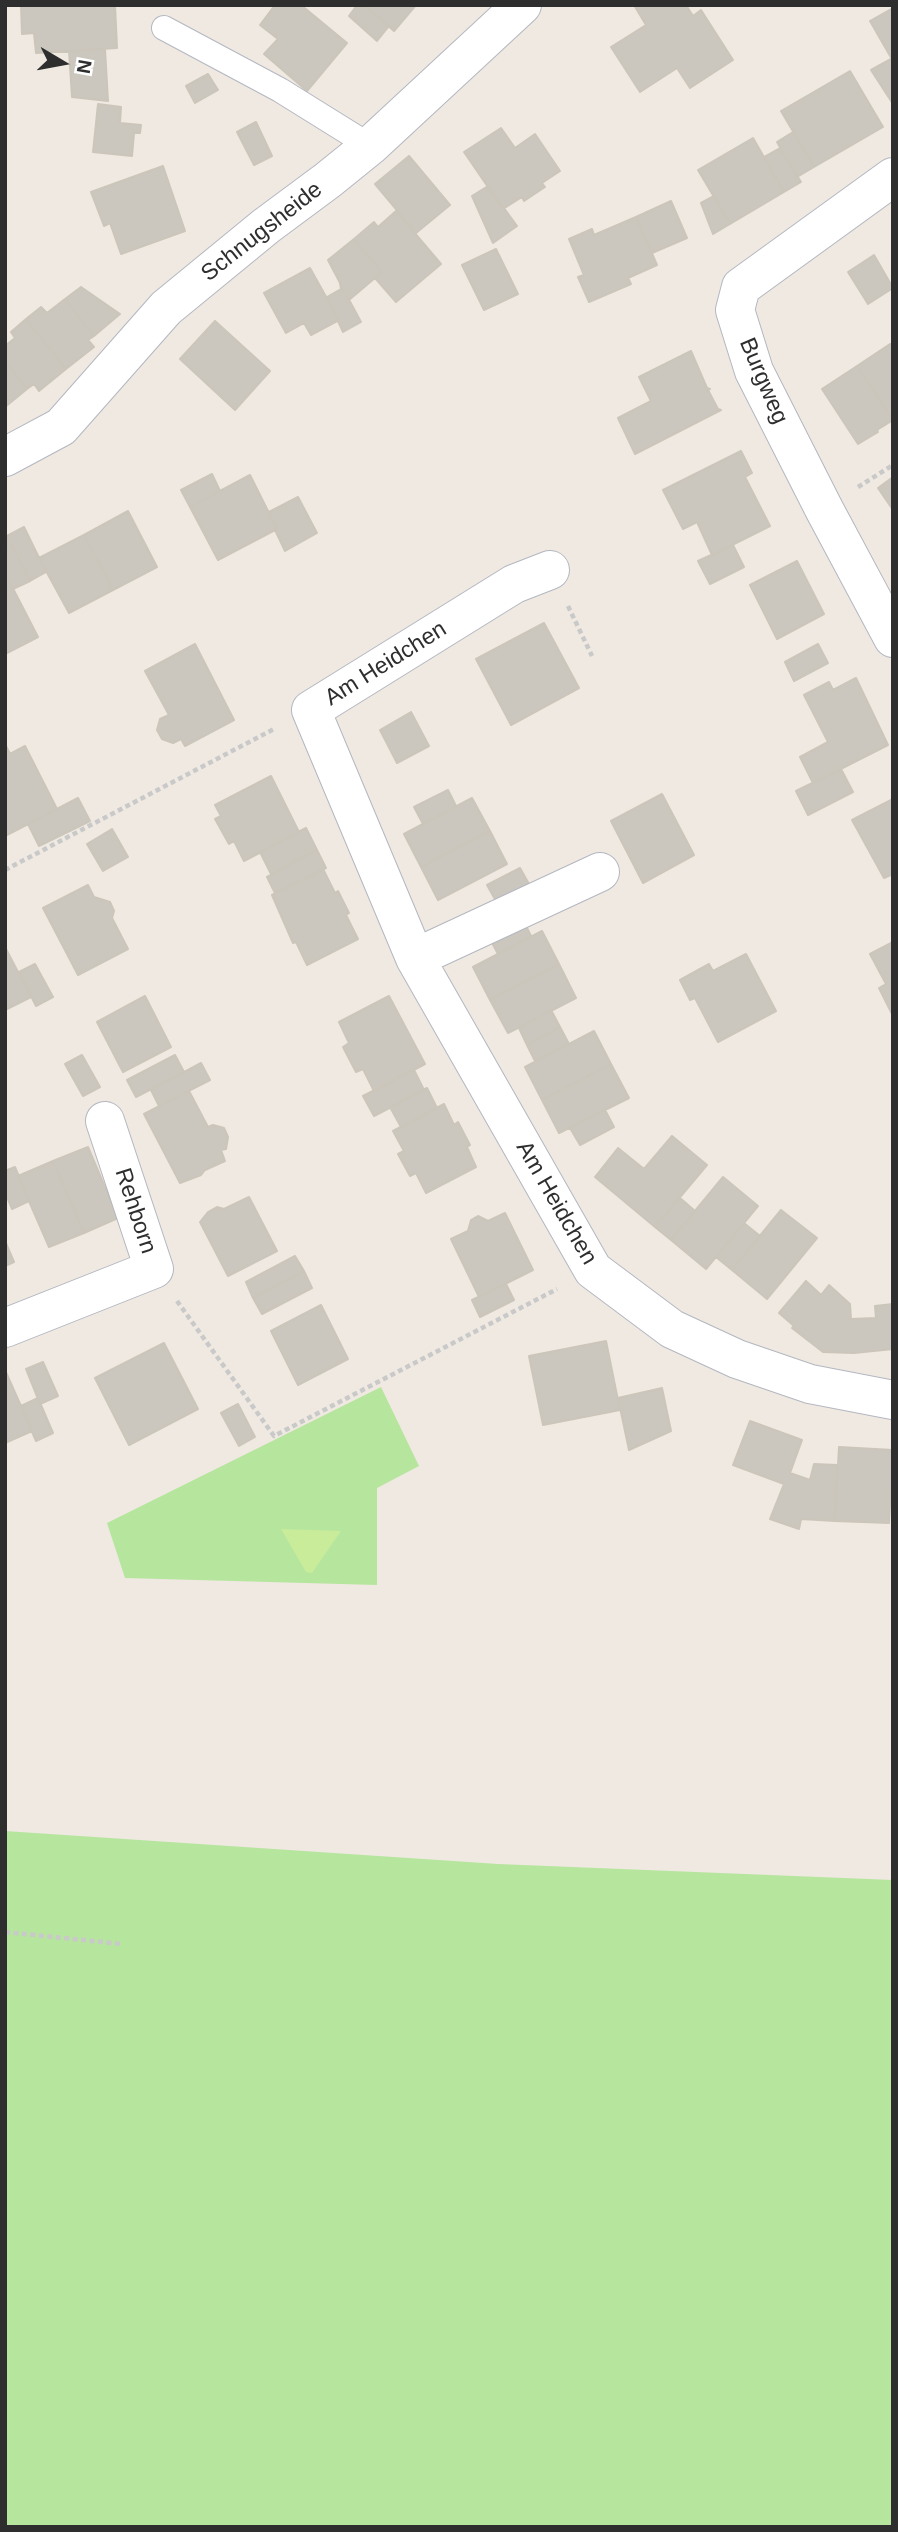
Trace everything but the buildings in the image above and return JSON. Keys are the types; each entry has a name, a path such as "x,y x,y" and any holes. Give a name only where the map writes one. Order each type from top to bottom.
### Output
{"street":[{"name":"Schnugsheide","path":"5,457 61,427 166,308 370,146 517,7"},
{"name":"Burgweg","path":"893,177 741,287 735,310 754,371 817,497 893,638"},
{"name":"Am Heidchen","path":"550,570 514,584 311,710 415,958 593,1270 672,1329 737,1359 810,1384 893,1400"},
{"path":"415,958 600,872"},
{"name":"Rehborn","path":"5,1328 154,1269 105,1121"}],"lane":[{"path":"164,28 280,90 370,146"}],"path":[{"path":"550,570 592,656"},
{"path":"5,870 311,710"},
{"path":"154,1269 274,1436 593,1270"},
{"path":"5,1932 122,1944"}],"green space":[{"path":"381,1387 419,1466 377,1488 377,1585 125,1578 107,1523"},
{"path":"281,1529 341,1531 312,1573 306,1572"},
{"path":"5,1831 498,1864 893,1880 893,2527 5,2527"}]}
